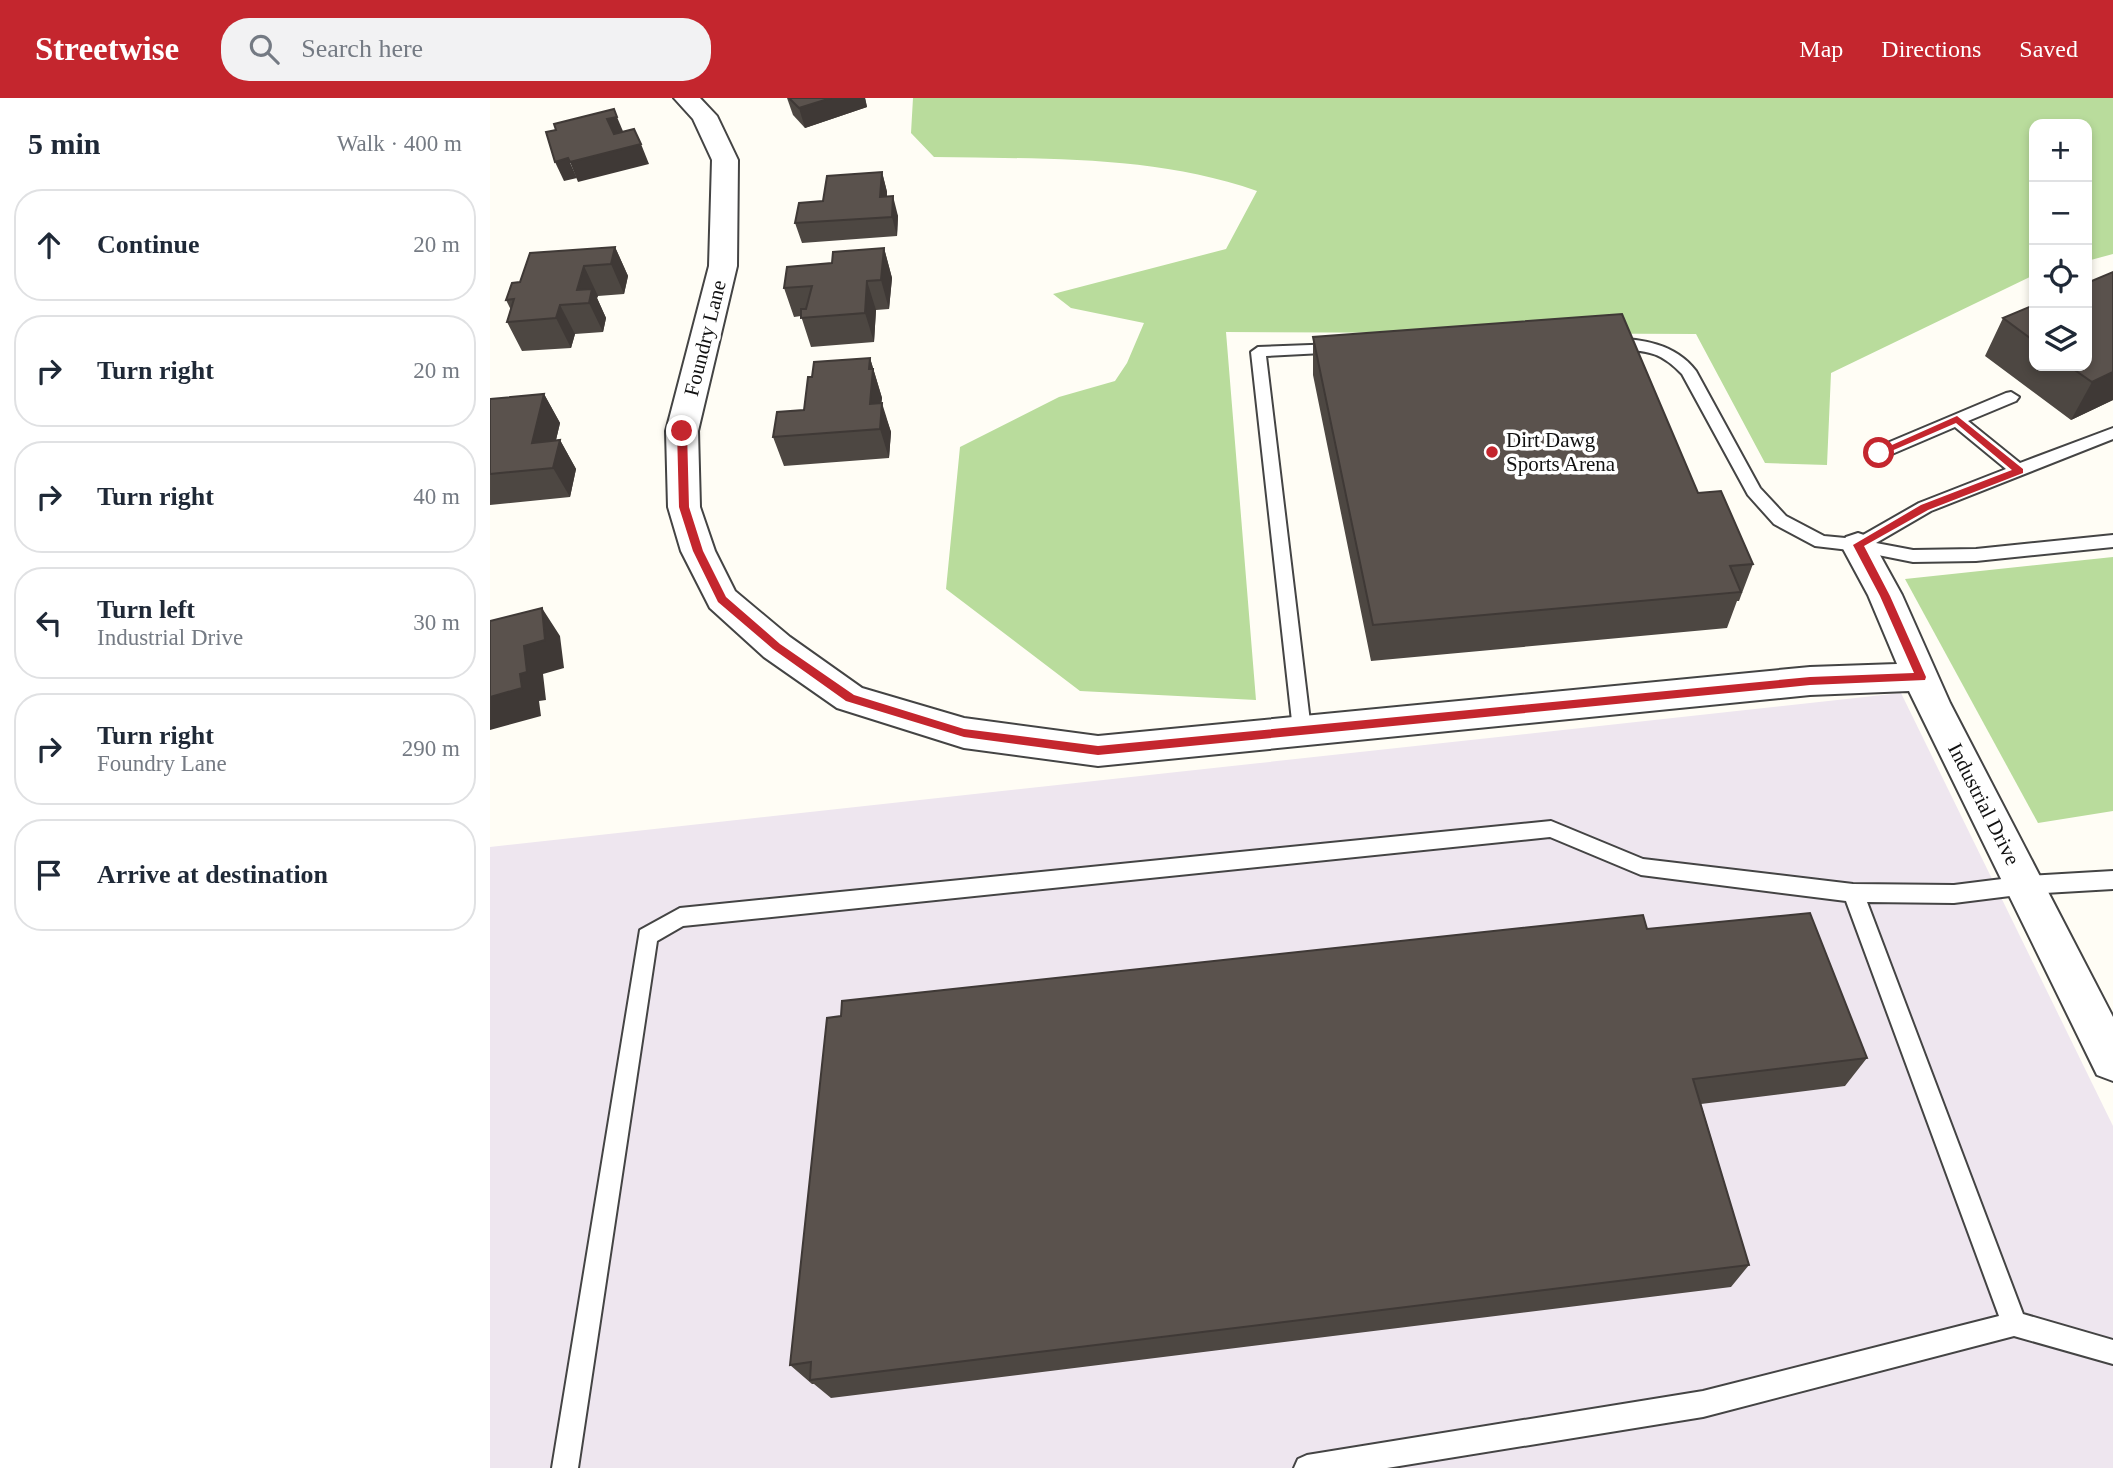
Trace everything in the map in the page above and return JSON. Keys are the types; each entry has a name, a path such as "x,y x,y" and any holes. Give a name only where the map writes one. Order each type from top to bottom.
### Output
{"street":[{"name":"Foundry Lane","path":"686,98 704,116 725,160 723,266 682,431 684,507 698,551 722,599 777,647 850,698 964,733 1098,751 1810,681 1921,677"},
{"name":"Industrial Drive","path":"1858,545 2113,1061"}],"lane":[{"path":"1588,343 1628,343 1654,347 1674,356 1688,371 1754,491 1780,520 1821,542 1858,545 1913,556 1976,555 2113,541"},
{"path":"1303,730 1258,352 1355,349"},
{"path":"1879,453 2011,397"},
{"path":"1957,419 2019,471"},
{"path":"1858,545 1925,507 2113,433"},
{"path":"565,1468 647,936 680,917 1551,829 1641,867 1853,893 1955,894 2026,885 2113,880"},
{"path":"1853,893 2014,1325"},
{"path":"1307,1468 1703,1404 2014,1325 2113,1352"}],"shaded area":[{"path":"1901,693 2113,1126 2113,1468 490,1468 490,847"}],"green space":[{"path":"913,98 2113,98 2113,254 2092,260 2092,119 2029,119 2029,277 1831,373 1827,465 1765,463 1696,334 1226,332 1256,700 1080,691 946,589 960,447 1059,397 1115,381 1127,363 1144,323 1071,308 1053,294 1226,249 1257,191 1218,179 1138,165 1057,159 934,157 911,133"},
{"path":"2113,557 2113,811 2038,823 1905,579"}],"building":[{"path":"789,98 831,98 799,108"},
{"path":"614,109 617,117 607,119 614,134 634,129 641,144 570,162 568,158 555,162 546,132 556,130 554,124"},
{"path":"882,172 880,197 893,196 892,217 795,223 799,203 823,201 827,176"},
{"path":"615,247 611,264 584,266 577,290 592,289 589,303 560,305 556,318 507,322 514,299 506,300 512,283 520,282 530,253"},
{"path":"884,248 881,280 867,281 865,313 801,318 801,309 806,309 812,286 784,288 787,267 832,263 833,252"},
{"path":"2113,272 2113,372 2092,382 2076,371 2092,371 2092,281"},
{"path":"2029,307 2029,337 2003,318"},
{"name":"Dirt Dawg Sports Arena","path":"1622,314 1698,493 1721,491 1753,564 1730,566 1741,592 1373,625 1313,337"},
{"path":"870,358 869,369 873,369 870,404 882,403 880,429 773,437 777,412 804,410 808,377 812,377 814,362"},
{"path":"544,394 532,443 560,440 553,468 490,474 490,399"},
{"path":"542,608 545,640 524,646 527,672 520,674 522,688 490,697 490,621"},
{"path":"1810,913 1867,1058 1693,1079 1749,1265 810,1380 811,1362 790,1365 827,1018 841,1016 842,1001 1643,915 1647,929"}],"place":[{"name":"Dirt Dawg Sports Arena","path":"1492,452"}],"route":[{"path":"682,431 684,507 698,551 722,599 777,647 850,698 964,733 1098,751 1810,681 1921,677 1885,596 1858,545 1925,507 2019,471 1957,419 1879,453"}]}
